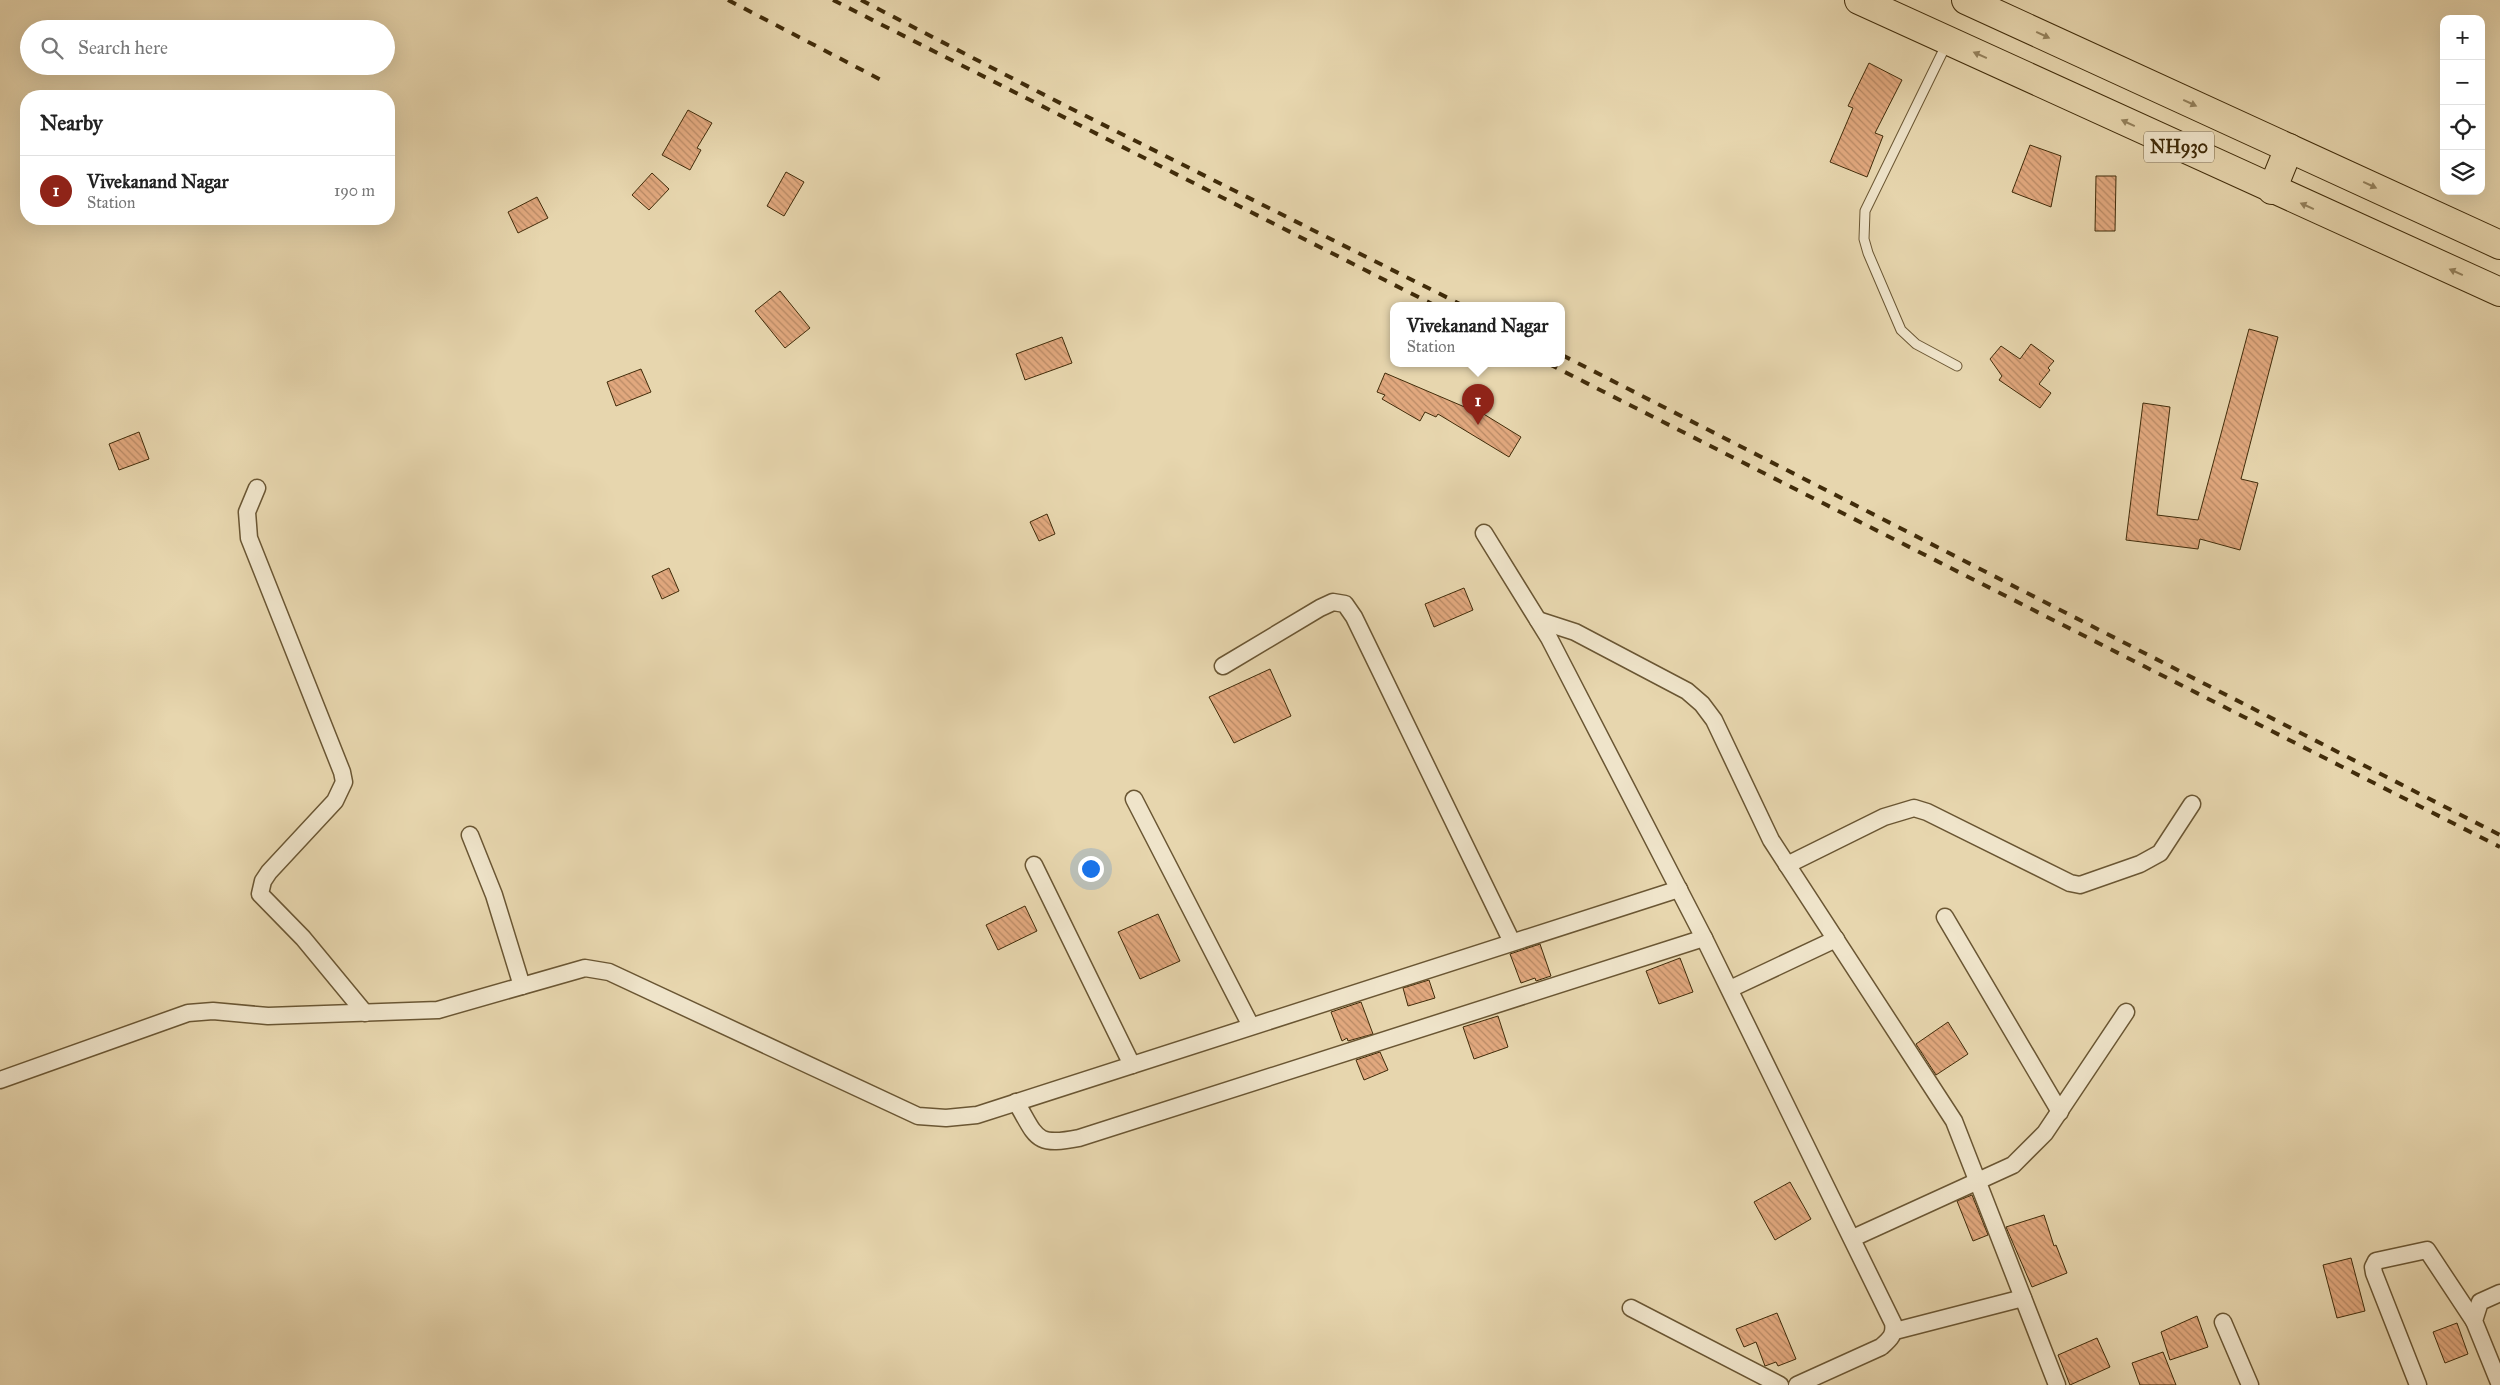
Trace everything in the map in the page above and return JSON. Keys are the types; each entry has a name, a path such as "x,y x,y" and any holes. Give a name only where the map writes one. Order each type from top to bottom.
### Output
{"highway":[{"name":"NH930","path":"1859,0 2272,190 2500,292"},
{"name":"NH930","path":"1966,0 2500,245"},
{"path":"2272,190 2289,148"}],"street":[{"path":"257,488 247,512 250,538 342,772 344,782 335,801 269,872 263,881 260,894 303,938 364,1014"},
{"path":"1484,534 1538,620 1679,889 1887,1306 1894,1331 1891,1338 1881,1347 1797,1385"},
{"path":"1223,666 1320,608 1333,602 1345,604 1354,617 1512,942"},
{"path":"1538,620 1575,632 1687,691 1702,704 1714,720 1772,840 1954,1121 2057,1385"},
{"path":"1134,798 1251,1026"},
{"path":"1788,865 1884,817 1914,808 1927,812 2070,884 2080,885 2140,864 2160,852 2192,804"},
{"path":"470,835 494,895 522,986"},
{"path":"1034,865 1132,1065"},
{"path":"0,1080 188,1013 213,1011 268,1016 438,1010 585,968 609,972 918,1116 946,1118 977,1115 1679,889"},
{"path":"1944,917 2060,1112"},
{"path":"1016,1102 1038,1139 1049,1143 1078,1138 1704,938"},
{"path":"1730,989 1836,939"},
{"path":"1853,1238 1978,1183 2013,1165 2045,1134 2126,1012"},
{"path":"2418,1385 2373,1268 2376,1262 2427,1250 2474,1321 2500,1385"},
{"path":"2474,1321 2480,1302 2500,1293"},
{"path":"1894,1331 2023,1298"},
{"path":"1631,1308 1780,1385"},
{"path":"2223,1322 2250,1385"}],"lane":[{"path":"1948,41 1864,211 1864,239 1901,330 1916,344 1957,366"}],"building":[{"path":"1869,63 1902,80 1875,133 1883,136 1867,177 1830,162 1853,108 1848,106"},
{"path":"688,110 712,123 697,148 701,150 690,170 662,155"},
{"path":"2030,145 2061,156 2051,207 2012,192"},
{"path":"786,172 804,182 784,216 767,206"},
{"path":"652,173 669,189 649,210 632,195"},
{"path":"2096,176 2116,176 2115,231 2095,231"},
{"path":"537,197 548,218 518,233 508,212"},
{"path":"780,291 810,328 785,348 755,311"},
{"path":"2249,329 2278,337 2241,479 2258,483 2240,550 2200,539 2198,549 2126,540 2143,403 2170,407 2157,515 2198,520"},
{"path":"1062,337 1072,363 1025,380 1016,354"},
{"path":"2031,344 2054,361 2048,368 2050,370 2039,384 2051,393 2040,408 1999,380 2002,376 1990,359 2001,346 2020,359"},
{"path":"641,369 651,392 616,406 607,382"},
{"path":"1385,373 1467,408 1469,405 1521,437 1509,457 1438,414 1436,417 1425,412 1420,421 1382,399 1385,395 1377,392"},
{"path":"139,432 149,459 119,470 109,444"},
{"path":"1047,514 1055,534 1039,541 1030,522"},
{"path":"669,568 679,591 662,599 652,576"},
{"path":"1464,588 1473,610 1434,627 1425,604"},
{"path":"1270,669 1291,716 1234,743 1209,697"},
{"path":"1025,906 1037,931 998,950 986,925"},
{"path":"1158,914 1180,961 1140,979 1118,932"},
{"path":"1540,944 1551,976 1536,981 1535,978 1521,983 1510,954"},
{"path":"1680,958 1693,992 1659,1004 1646,971"},
{"path":"1429,980 1435,998 1408,1006 1403,988"},
{"path":"1361,1002 1373,1034 1348,1041 1347,1038 1342,1041 1331,1012"},
{"path":"1498,1016 1508,1047 1474,1059 1463,1027"},
{"path":"1948,1022 1968,1054 1936,1075 1916,1044"},
{"path":"1380,1052 1388,1070 1364,1080 1356,1060"},
{"path":"1790,1182 1811,1219 1775,1240 1754,1202"},
{"path":"1972,1195 1988,1235 1973,1241 1957,1201"},
{"path":"2044,1215 2054,1246 2056,1245 2067,1273 2032,1287 2006,1227"},
{"path":"2351,1258 2365,1311 2337,1318 2323,1265"},
{"path":"1777,1313 1796,1359 1778,1366 1776,1362 1765,1366 1756,1342 1744,1347 1736,1329"},
{"path":"2197,1316 2208,1347 2170,1360 2161,1332"},
{"path":"2457,1323 2468,1354 2445,1363 2433,1332"},
{"path":"2097,1338 2110,1367 2070,1385 2058,1355"},
{"path":"2163,1352 2176,1385 2140,1385 2132,1363"}],"railway":[{"path":"728,0 885,82"},
{"path":"833,0 1428,302"},
{"path":"861,0 1062,104 1456,302"},
{"path":"1565,357 2500,835"},
{"path":"1555,367 2500,847"}],"place":[{"name":"Vivekanand Nagar","path":"1478,425"}]}
